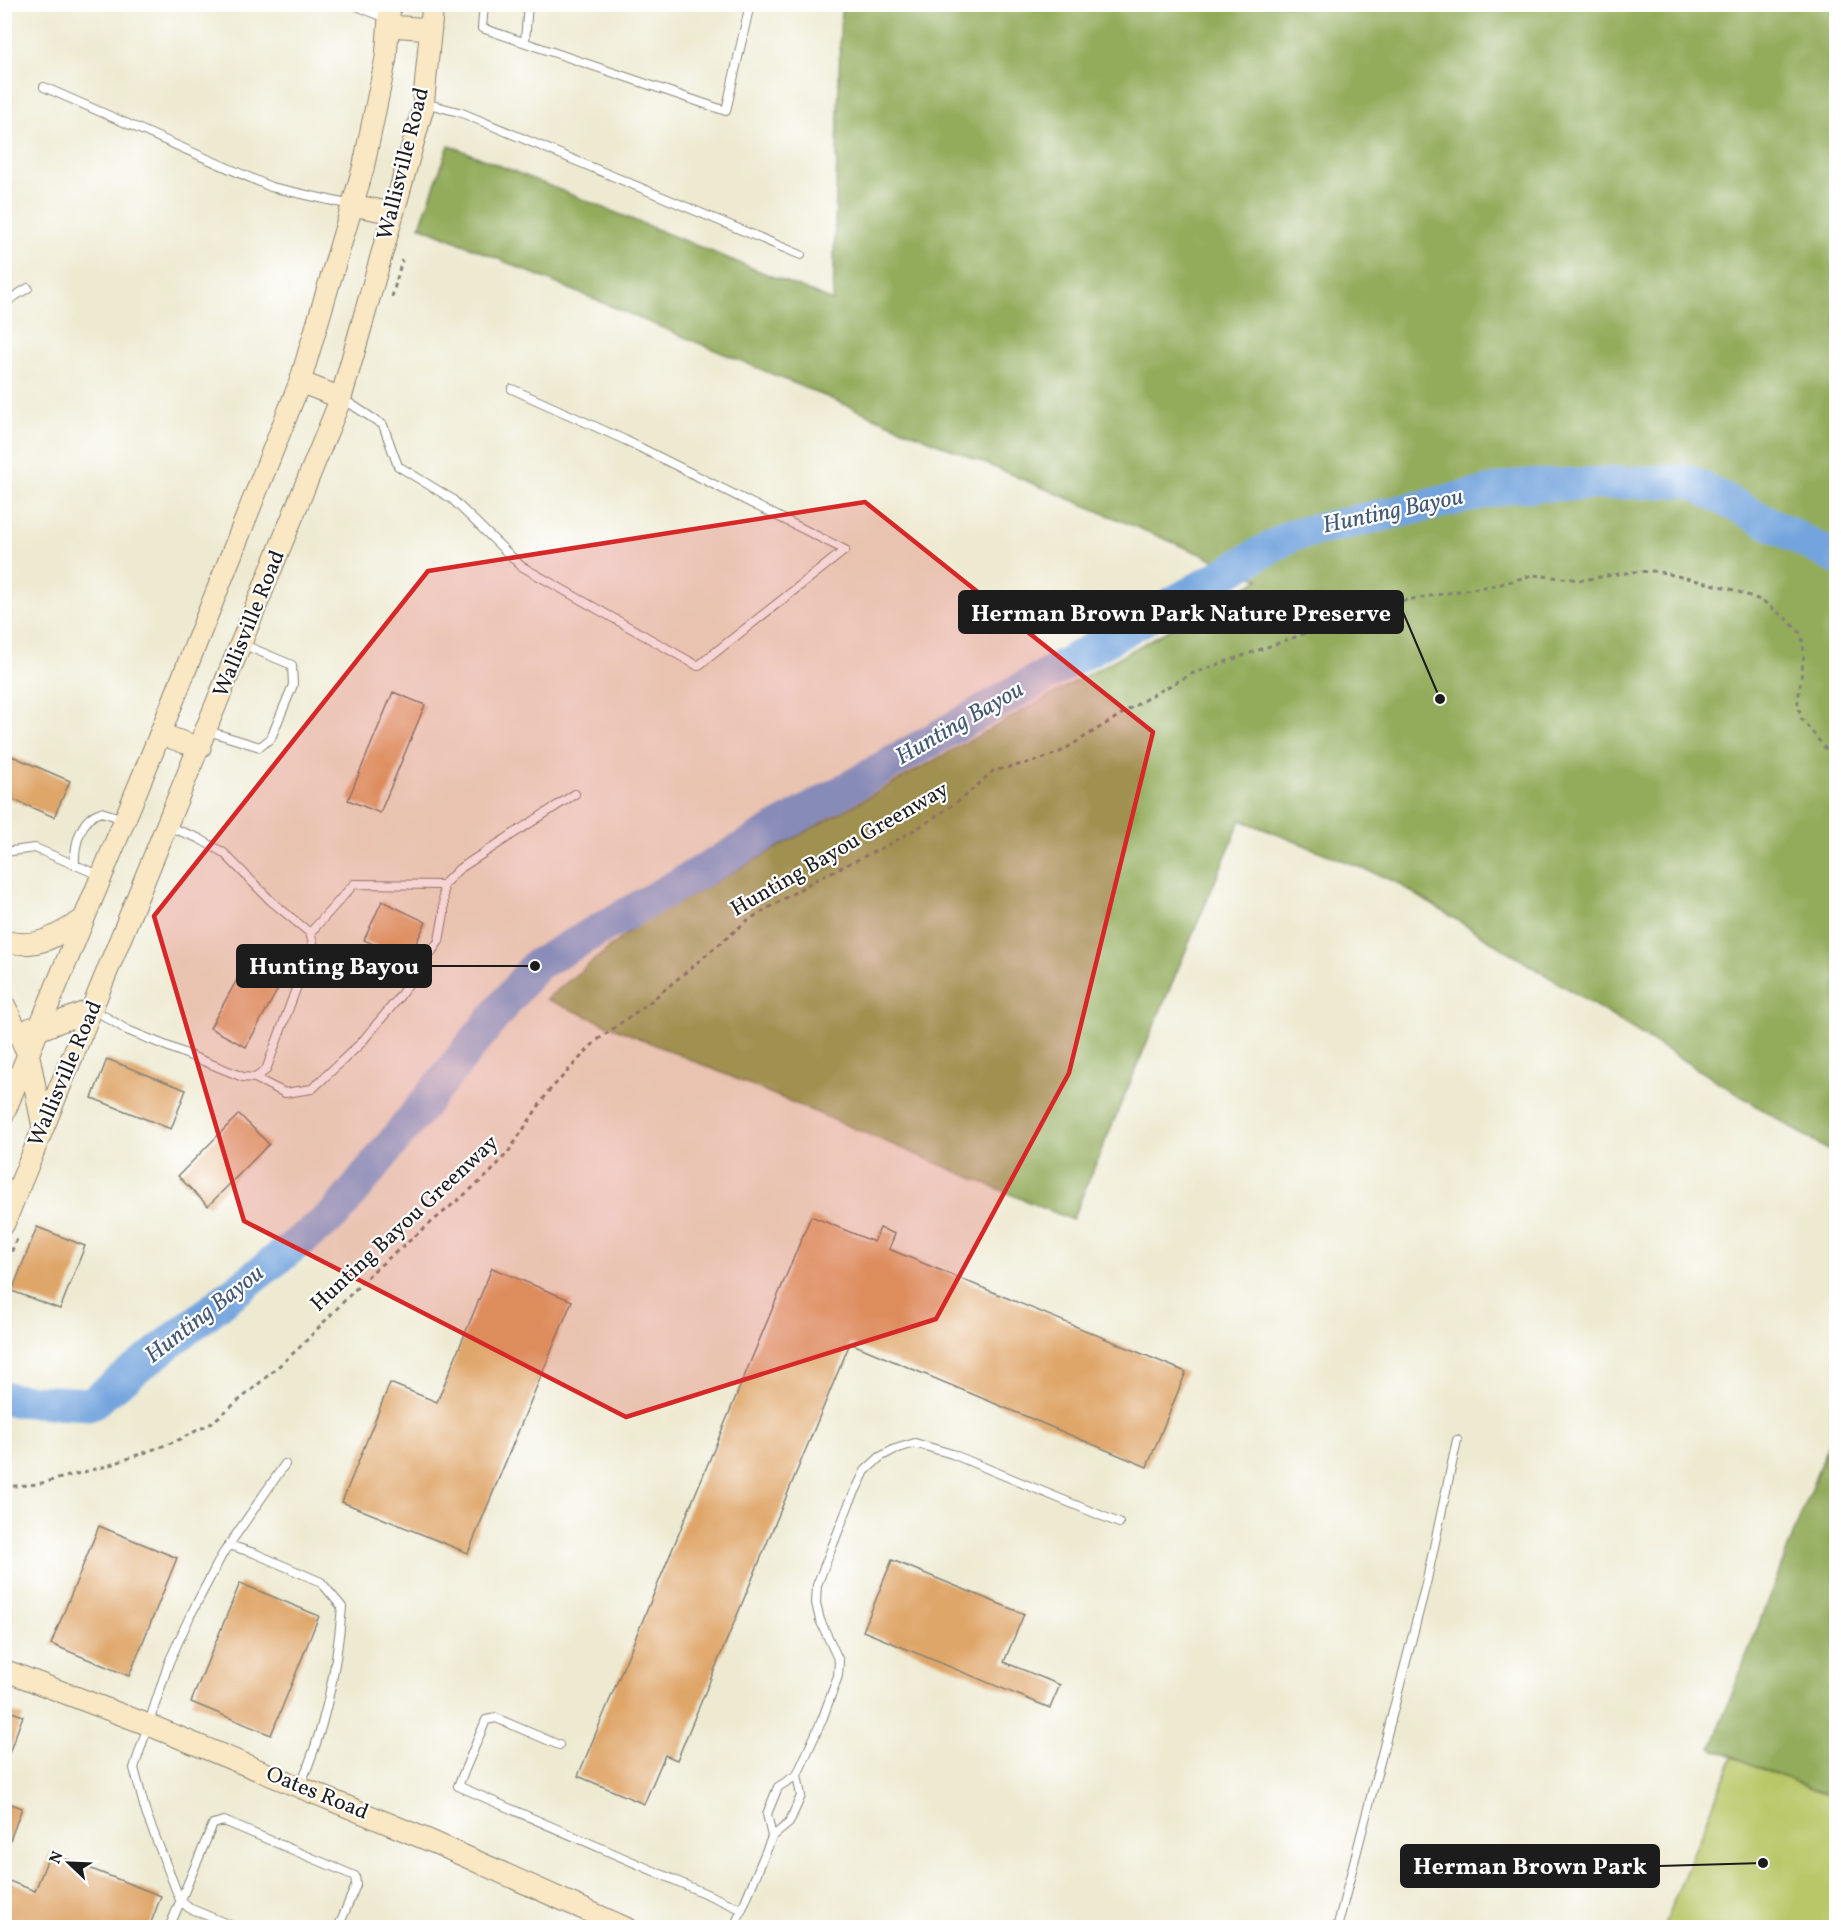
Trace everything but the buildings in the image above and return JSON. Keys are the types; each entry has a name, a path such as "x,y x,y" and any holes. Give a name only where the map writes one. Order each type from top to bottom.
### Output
{"main road":[{"name":"Wallisville Road","path":"4,1224 341,398 423,102 433,4"},
{"path":"389,17 431,29"},
{"name":"Wallisville Road","path":"4,1113 160,734 300,382 363,168 386,57 389,17"},
{"path":"352,205 393,213"},
{"path":"300,382 341,398"},
{"path":"160,734 203,739"},
{"path":"4,941 15,944 32,944 55,938 84,919"},
{"path":"4,1004 10,1026 29,1056 43,1128"},
{"path":"10,1026 40,1029 93,1009"},
{"name":"Oates Road","path":"4,1670 149,1725 433,1842 626,1928"}],"lane":[{"path":"352,4 389,17"},
{"path":"484,4 482,28 726,111 750,4"},
{"path":"525,41 528,4"},
{"path":"44,87 271,187 352,205"},
{"path":"423,102 462,113 801,255"},
{"path":"4,303 28,288"},
{"path":"341,398 382,425 398,466 452,499 521,566 698,666 845,550 625,440 512,389"},
{"path":"203,739 260,747 272,738 293,685 292,665 242,644"},
{"path":"93,1009 127,1030 243,1077 255,1078 285,1093 312,1089 360,1044 397,1000 439,940 444,913 443,885 459,868 574,794"},
{"path":"75,865 78,842 89,818 101,812 125,819"},
{"path":"167,827 198,838 224,853 271,901 310,933 314,943 266,1070 255,1078"},
{"path":"4,852 35,848 101,876"},
{"path":"310,933 354,884 443,885"},
{"path":"1337,1928 1426,1584 1457,1440"},
{"path":"772,1837 767,1814 778,1787 797,1775 822,1720 838,1676 839,1662 820,1620 816,1603 817,1585 849,1504 865,1471 880,1457 895,1449 915,1443 952,1454 1119,1523"},
{"path":"237,1928 189,1908 180,1900 146,1813 134,1768 169,1662 190,1616 229,1545 285,1464"},
{"path":"229,1545 254,1553 321,1582 342,1607 338,1654 312,1759 299,1787"},
{"path":"559,1745 496,1718 490,1718 486,1720 458,1786 741,1909"},
{"path":"734,1928 772,1837 789,1823 801,1796 797,1775"},
{"path":"169,1928 213,1824 224,1821 355,1876 356,1885 338,1928"}],"path":[{"name":"Hunting Bayou Greenway","path":"4,1487 38,1484 108,1466 174,1442 210,1424 300,1347 371,1273 489,1174 509,1151 548,1092 596,1041 650,1002 748,920 817,879 901,838 963,798 993,771 1039,760 1062,751 1191,674 1383,604 1501,584 1533,575 1582,580 1615,573 1656,571 1736,591 1763,601 1789,621 1802,635 1804,654 1798,702 1802,718 1836,762"}],"highlighted area":[{"path":"865,502 1153,732 1069,1073 936,1319 626,1417 244,1221 154,916 428,571"}],"green space":[{"path":"841,5 1836,5 1836,1155 1394,881 1241,820 1072,1220 546,999 636,926 1260,579 420,226 449,145 833,301"},
{"path":"1836,1424 1836,1798 1711,1748"},
{"path":"1733,1757 1836,1798 1836,1927 1663,1927"}],"waterway":[{"name":"Hunting Bayou","path":"4,1397 14,1400 91,1404 336,1213 535,966 1292,535 1515,486 1689,481 1836,558"}],"place":[{"name":"Herman Brown Park Nature Preserve","path":"1440,699"},
{"name":"Hunting Bayou","path":"535,966"},
{"name":"Herman Brown Park","path":"1763,1863"}]}
